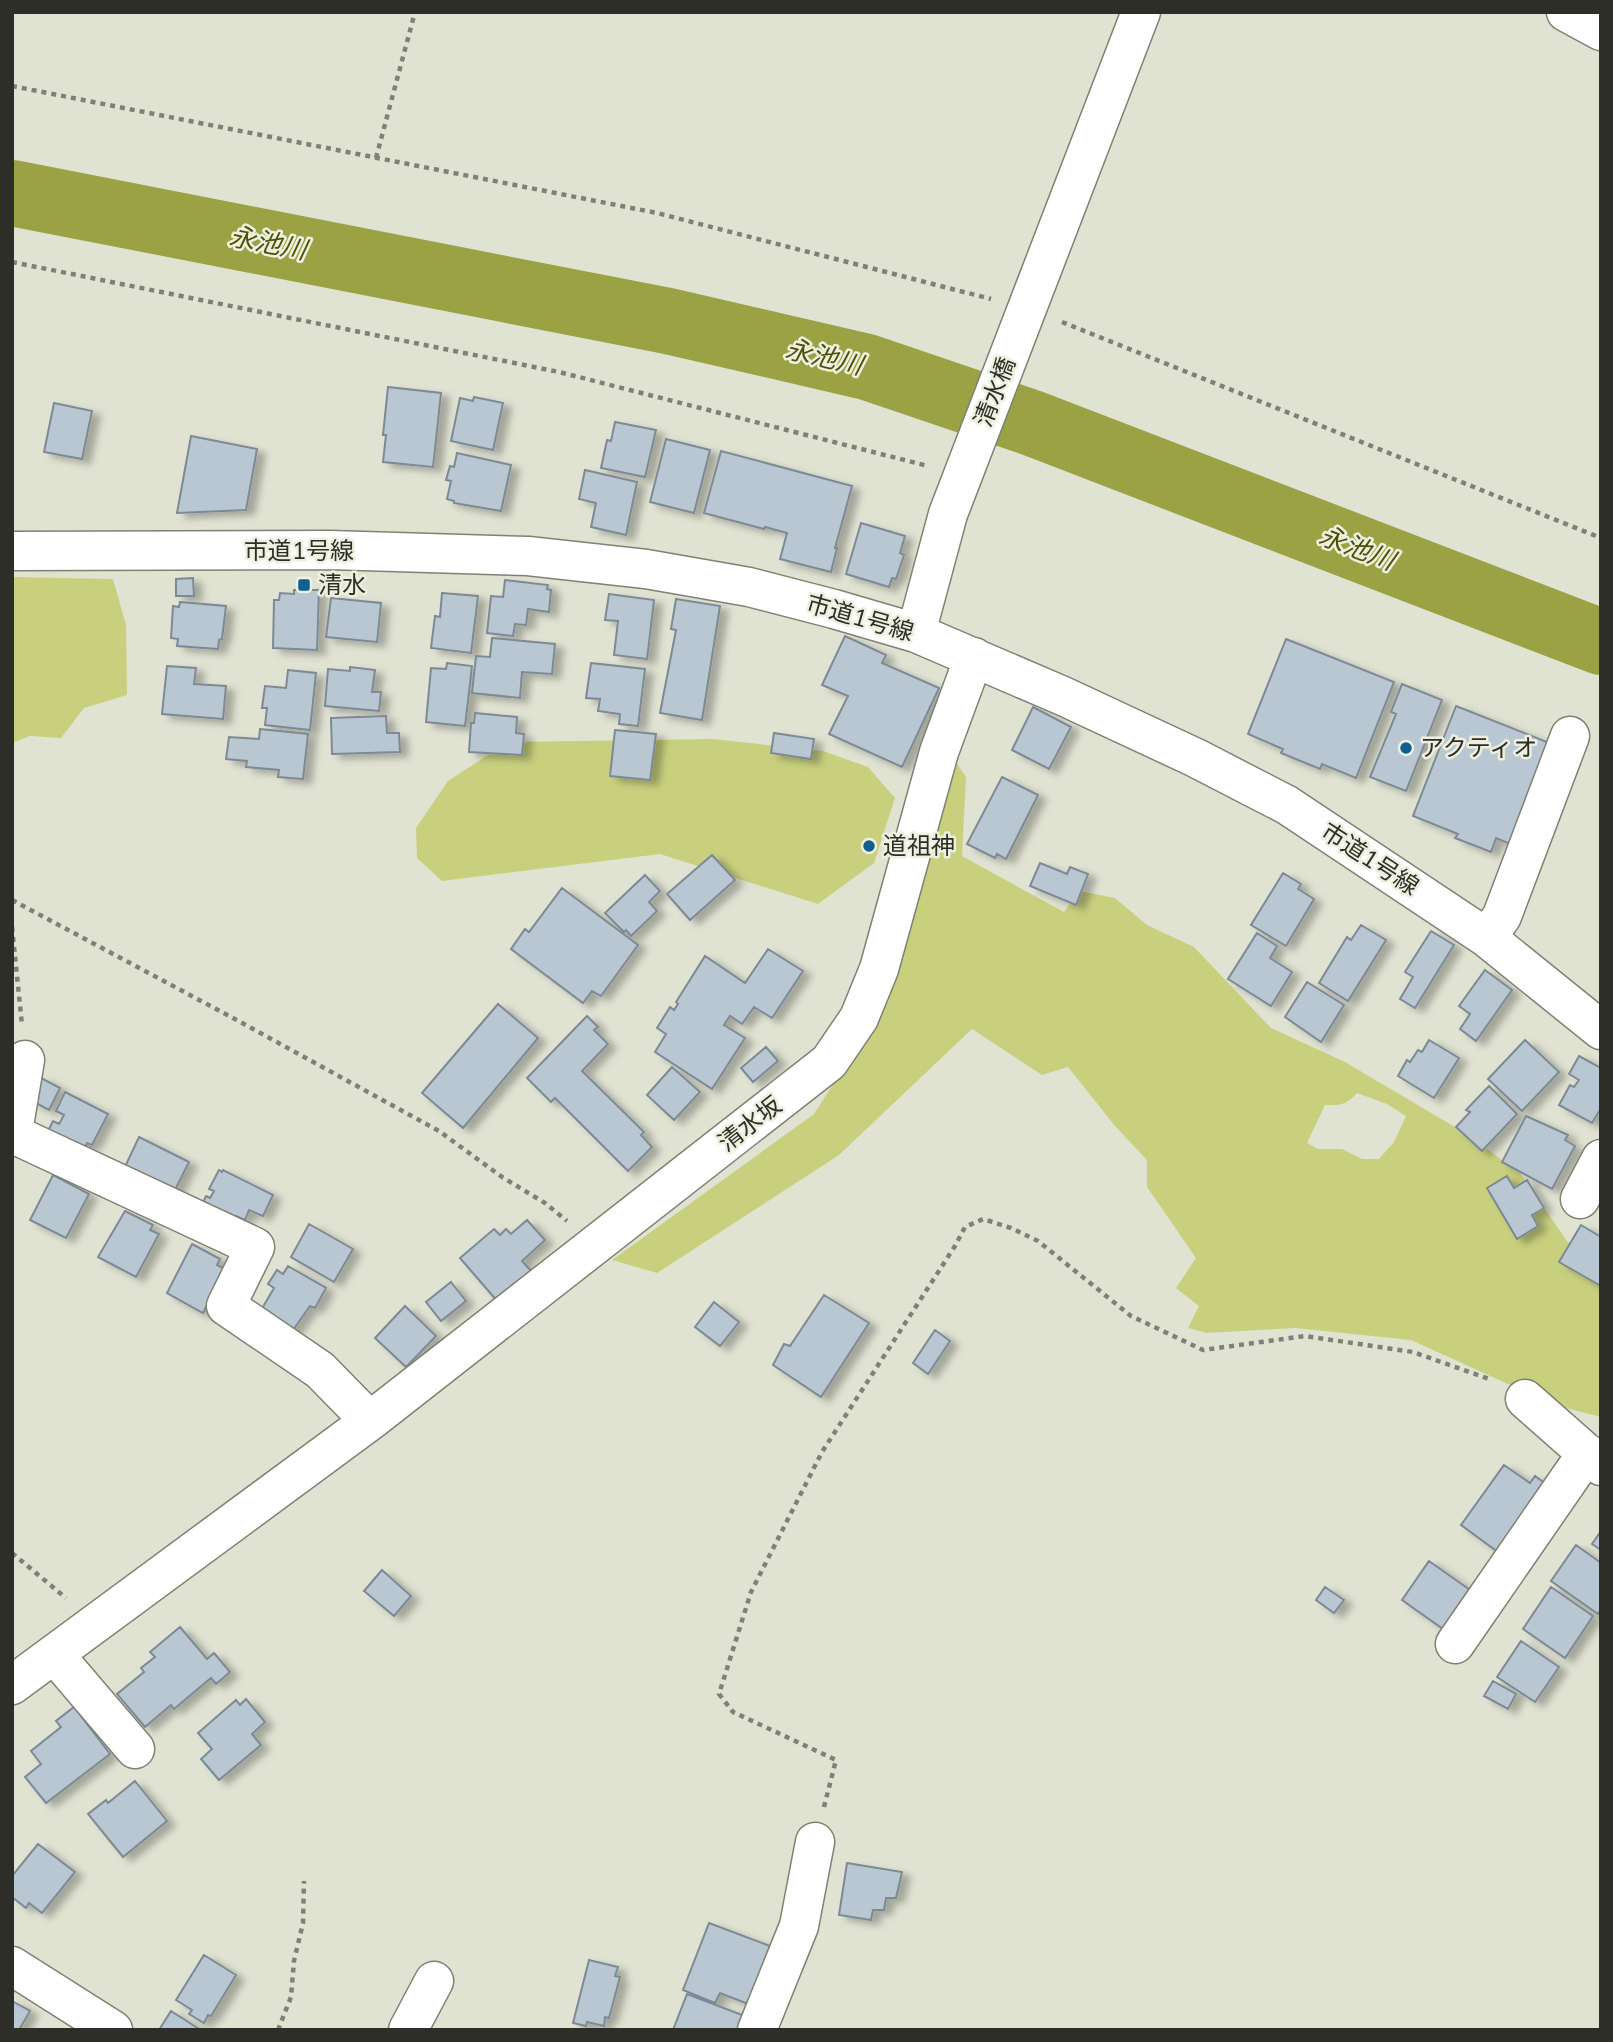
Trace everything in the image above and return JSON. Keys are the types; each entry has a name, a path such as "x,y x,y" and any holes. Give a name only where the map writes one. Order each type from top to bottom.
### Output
{"street":[{"name":"清水橋","path":"916,633 948,514 1141,12"},
{"path":"1566,12 1601,31"},
{"name":"市道1号線","path":"12,551 330,550 528,556 646,569 749,587 916,633 1196,758 1287,805 1488,938 1601,1030"},
{"name":"清水坂","path":"12,1685 370,1421 829,1062 859,1018 880,969 939,752 974,657"},
{"path":"1488,938 1502,916 1570,736"},
{"path":"24,1060 13,1135 255,1247 226,1306 320,1370 370,1421"},
{"path":"1580,1199 1601,1159"},
{"path":"1455,1644 1594,1460 1525,1399"},
{"path":"54,1654 135,1749"},
{"path":"757,2030 799,1926 815,1842"},
{"path":"12,1966 113,2030"},
{"path":"408,2030 434,1981"}],"path":[{"path":"376,158 415,12"},
{"path":"12,86 657,213 1025,316 1601,538"},
{"path":"12,262 559,372 936,468 965,469"},
{"path":"12,900 439,1131 502,1177 545,1203 593,1246"},
{"path":"12,927 24,1060"},
{"path":"815,1842 836,1760 733,1712 719,1694 751,1592 822,1452 965,1227 984,1219 1038,1241 1131,1317 1203,1350 1305,1336 1401,1350 1463,1368 1525,1399"},
{"path":"12,1553 96,1623"},
{"path":"278,2030 291,1997 294,1961 303,1923 304,1881"}],"green space":[{"path":"12,577 113,579 126,625 127,695 84,708 61,738 30,736 12,743"},
{"path":"712,739 823,751 868,767 895,798 874,863 818,904 660,854 442,881 417,858 416,828 448,781 508,742"},
{"path":"956,762 966,777 962,856 1064,912 1079,891 1115,898 1147,925 1194,947 1271,1028 1345,1062 1465,1133 1520,1173 1567,1241 1601,1271 1601,1417 1554,1405 1411,1340 1295,1328 1207,1333 1188,1328 1199,1306 1176,1288 1196,1258 1147,1187 1147,1160 1115,1126 1068,1067 1042,1075 972,1029 839,1155 657,1273 612,1260 814,1114 869,1028","holes":["1357,1093 1387,1104 1406,1116 1394,1142 1379,1159 1362,1159 1342,1149 1318,1149 1307,1143 1325,1105 1343,1104"]}],"building":[{"path":"388,387 441,393 433,467 383,462"},
{"path":"474,397 503,403 493,450 451,441 460,398 473,401"},
{"path":"54,403 92,411 82,459 44,452"},
{"path":"615,422 656,430 645,477 601,468 607,440 611,441"},
{"path":"191,436 257,449 246,510 177,513"},
{"path":"666,439 710,450 694,513 650,502"},
{"path":"721,451 852,486 831,572 780,559 787,533 704,513"},
{"path":"457,453 511,465 501,511 454,503 447,499 451,481 446,480 450,466 454,467"},
{"path":"585,470 637,482 626,535 591,527 596,503 579,499"},
{"path":"861,523 905,536 900,553 904,555 896,579 892,578 889,587 846,574"},
{"path":"193,578 194,596 176,596 176,579"},
{"path":"505,580 548,585 547,589 551,590 549,612 528,609 526,625 515,624 513,636 487,633 491,596 503,597"},
{"path":"294,590 319,590 317,650 273,648 274,600 279,600 280,593 294,594"},
{"path":"442,593 478,596 471,653 431,648 435,616 440,617"},
{"path":"609,594 654,600 647,659 614,655 618,621 605,620"},
{"path":"331,598 381,603 377,642 326,637"},
{"path":"676,599 720,606 702,720 660,713 676,630 671,629"},
{"path":"180,602 226,606 222,639 219,640 218,649 177,646 178,639 171,638 173,606 179,607"},
{"path":"845,636 886,655 882,663 939,688 902,767 829,734 848,696 822,685"},
{"path":"492,638 555,644 552,674 522,672 520,698 472,693 476,656 490,657"},
{"path":"1286,639 1394,682 1356,778 1322,764 1320,769 1281,753 1283,749 1248,734"},
{"path":"447,663 472,666 465,726 426,722 431,668 446,669"},
{"path":"591,663 645,669 638,726 619,724 620,714 598,711 600,699 586,698"},
{"path":"167,666 196,668 194,684 226,686 223,719 162,714"},
{"path":"350,667 375,670 372,692 381,692 379,711 325,706 328,669 350,671"},
{"path":"288,670 316,673 310,730 265,725 267,708 262,708 265,686 286,688"},
{"path":"1402,684 1442,700 1406,791 1370,777 1396,714 1391,712"},
{"path":"1456,706 1552,744 1513,845 1496,838 1491,852 1455,838 1458,834 1413,816"},
{"path":"1033,707 1071,727 1049,769 1012,750"},
{"path":"475,713 517,717 516,733 524,734 522,755 469,752 471,723 474,723"},
{"path":"386,716 387,733 399,733 400,752 332,754 331,718"},
{"path":"260,729 308,734 303,779 278,777 279,770 246,767 247,761 226,759 229,737 259,739"},
{"path":"615,730 656,734 650,780 610,776"},
{"path":"774,733 814,739 811,759 771,753"},
{"path":"1002,777 1038,795 1006,859 997,854 995,858 967,844"},
{"path":"712,855 735,880 690,920 667,894"},
{"path":"1040,863 1067,874 1070,867 1088,874 1076,905 1030,886"},
{"path":"1283,873 1301,884 1298,889 1314,899 1286,946 1251,925"},
{"path":"645,875 660,891 649,902 657,911 631,936 605,913"},
{"path":"562,888 638,945 601,996 592,991 583,1003 511,949 525,929 529,932"},
{"path":"1361,925 1386,940 1348,1001 1319,983 1347,937 1351,940"},
{"path":"1431,931 1454,945 1415,1008 1400,999 1413,977 1405,972"},
{"path":"1257,933 1277,946 1270,958 1292,972 1271,1006 1228,979"},
{"path":"768,949 803,971 772,1018 754,1007 742,1024 730,1016 724,1025 745,1038 712,1089 655,1052 666,1034 657,1028 670,1007 674,1010 678,1004 676,1002 705,956 745,983"},
{"path":"1485,970 1512,990 1476,1041 1460,1029 1470,1014 1459,1006"},
{"path":"1307,982 1344,1005 1321,1042 1285,1017"},
{"path":"498,1004 538,1038 463,1128 422,1093"},
{"path":"587,1016 598,1027 594,1030 608,1044 582,1071 644,1132 641,1135 652,1147 628,1171 555,1098 551,1102 527,1078"},
{"path":"1429,1040 1459,1058 1434,1098 1398,1076 1407,1060 1410,1062 1418,1050 1422,1052"},
{"path":"1525,1040 1559,1072 1522,1111 1488,1079"},
{"path":"766,1047 778,1061 753,1082 741,1068"},
{"path":"1579,1056 1601,1068 1601,1108 1592,1123 1559,1105 1570,1085 1574,1087 1579,1080 1569,1074"},
{"path":"672,1067 700,1092 674,1120 647,1095"},
{"path":"41,1078 60,1088 49,1110 30,1100"},
{"path":"1489,1086 1517,1114 1482,1151 1456,1127 1470,1112 1466,1110"},
{"path":"65,1092 108,1114 92,1145 87,1143 83,1152 44,1139 53,1121 59,1124 64,1115 56,1111"},
{"path":"1526,1116 1568,1135 1565,1140 1575,1146 1552,1189 1502,1162"},
{"path":"139,1137 189,1162 171,1198 122,1173"},
{"path":"219,1170 273,1195 263,1216 249,1210 245,1220 236,1216 230,1229 198,1213 206,1196 210,1198 214,1191 209,1189"},
{"path":"53,1175 89,1194 66,1238 30,1220"},
{"path":"1507,1176 1514,1188 1527,1180 1544,1208 1532,1215 1538,1226 1517,1239 1487,1188"},
{"path":"125,1211 153,1225 150,1230 159,1234 136,1277 98,1257"},
{"path":"527,1220 545,1240 522,1261 532,1272 498,1302 460,1258 494,1229 500,1235 506,1229 511,1234"},
{"path":"309,1224 353,1249 334,1282 291,1257"},
{"path":"1581,1225 1601,1237 1601,1286 1559,1262"},
{"path":"192,1244 220,1259 217,1265 225,1269 203,1313 167,1293"},
{"path":"288,1266 326,1288 315,1308 310,1306 291,1333 257,1317 274,1288 268,1284 277,1270 283,1274"},
{"path":"451,1282 466,1301 441,1321 426,1302"},
{"path":"824,1295 869,1323 821,1397 773,1365 784,1344 790,1346"},
{"path":"714,1302 739,1322 720,1346 695,1327"},
{"path":"405,1306 436,1336 406,1367 375,1338"},
{"path":"935,1330 950,1341 928,1374 913,1363"},
{"path":"1504,1465 1530,1483 1535,1476 1550,1487 1502,1555 1461,1525"},
{"path":"1601,1531 1601,1550 1592,1544"},
{"path":"1576,1545 1601,1563 1601,1609 1598,1614 1551,1581"},
{"path":"1429,1561 1470,1590 1443,1629 1402,1600"},
{"path":"382,1570 411,1596 394,1616 364,1591"},
{"path":"1325,1587 1344,1600 1334,1613 1316,1600"},
{"path":"1551,1587 1593,1616 1565,1658 1523,1629"},
{"path":"180,1627 207,1659 214,1653 230,1672 216,1684 211,1678 174,1709 171,1705 145,1727 117,1694 144,1672 141,1668 155,1657 150,1652"},
{"path":"1521,1641 1559,1667 1535,1702 1497,1677"},
{"path":"1493,1681 1516,1694 1508,1709 1484,1696"},
{"path":"246,1699 265,1722 252,1734 261,1745 219,1780 201,1759 212,1749 198,1733 236,1700 240,1705"},
{"path":"74,1707 110,1754 46,1803 25,1777 41,1764 31,1751 61,1727 56,1721"},
{"path":"135,1781 167,1821 123,1857 88,1814 106,1800 108,1803"},
{"path":"38,1844 75,1872 42,1913 29,1903 26,1908 12,1897 12,1876"},
{"path":"847,1863 902,1872 896,1898 886,1898 884,1910 873,1910 871,1920 839,1915"},
{"path":"709,1923 778,1949 756,2007 720,1993 715,2003 683,1990"},
{"path":"204,1955 236,1975 204,2023 189,2014 192,2010 176,2000"},
{"path":"589,1960 618,1967 615,1976 620,1977 609,2018 605,2017 604,2026 587,2022 586,2026 573,2023"},
{"path":"687,1994 750,2018 745,2030 673,2030"},
{"path":"12,2001 30,2011 19,2030 12,2030"},
{"path":"171,2011 199,2029 159,2030"}],"waterway":[{"name":"永池川","path":"12,193 668,321 867,367 1032,423 1601,642"}],"place":[{"name":"清水","path":"304,585"},
{"name":"アクティオ","path":"1406,748"},
{"name":"道祖神","path":"869,846"}]}
